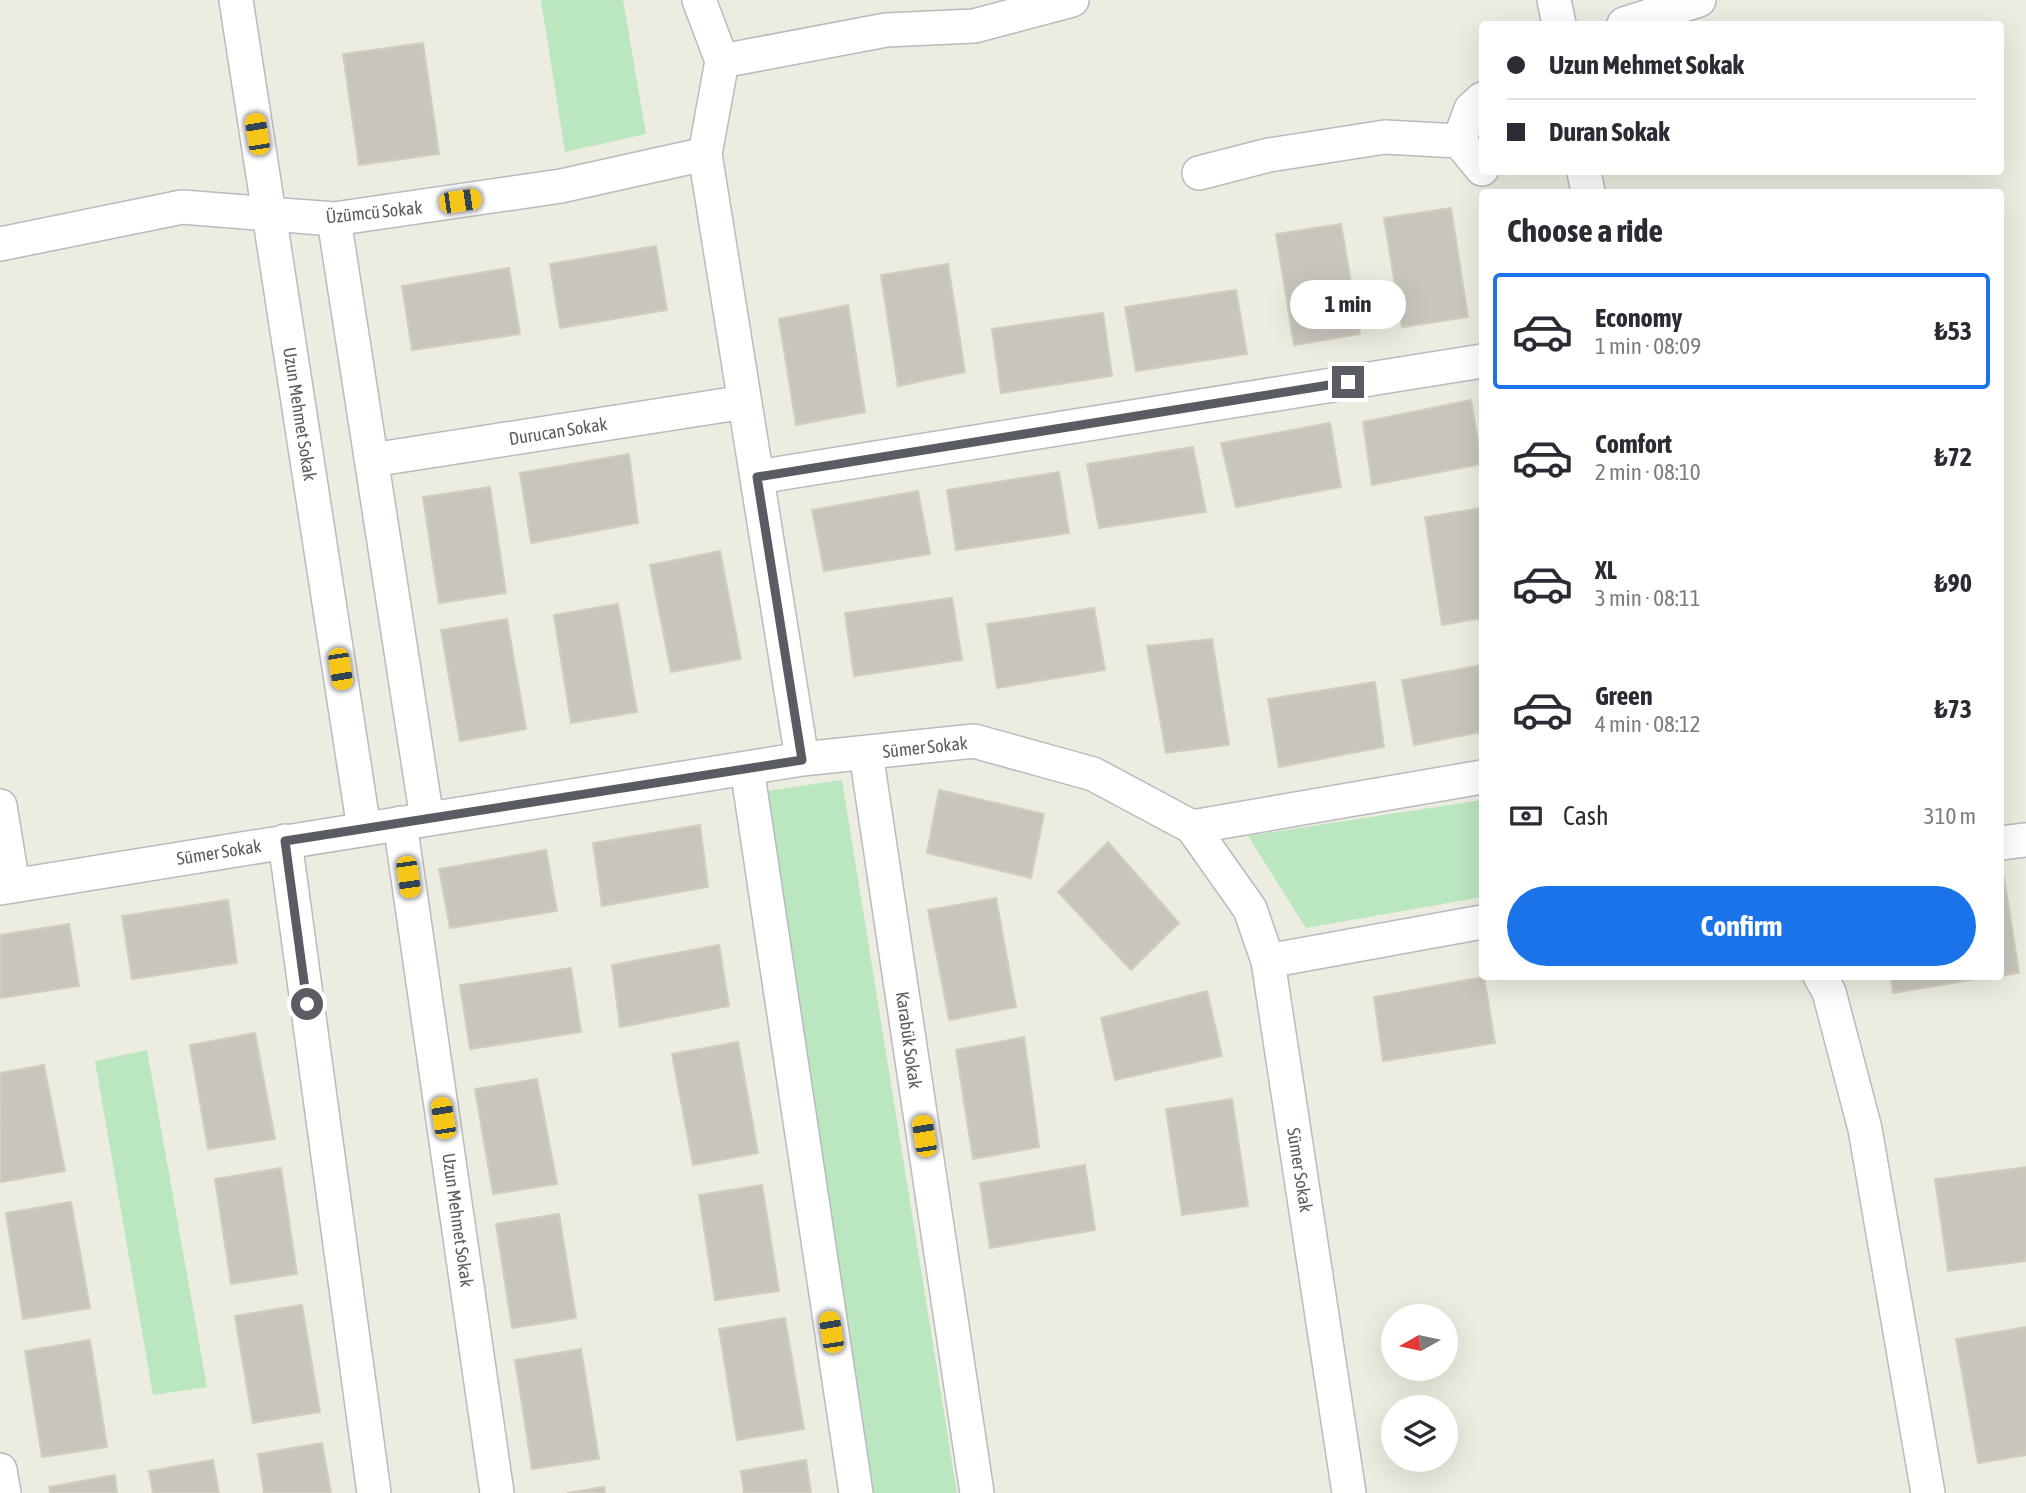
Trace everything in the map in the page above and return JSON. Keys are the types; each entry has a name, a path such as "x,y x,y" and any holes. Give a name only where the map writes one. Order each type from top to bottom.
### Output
{"street":[{"name":"Uzun Mehmet Sokak","path":"236,0 364,829"},
{"path":"699,0 722,61 705,154 802,760"},
{"path":"722,61 886,30 974,26 1072,0"},
{"path":"1554,0 1558,21"},
{"path":"1633,21 1699,0"},
{"path":"1459,141 1471,109 1479,102"},
{"path":"1199,173 1269,155 1385,137 1459,141 1479,165"},
{"name":"Üzümcü Sokak","path":"0,244 182,207 334,219 561,186 705,154"},
{"name":"Uzun Mehmet Sokak","path":"334,219 372,460 497,1493"},
{"path":"757,477 1479,361"},
{"name":"Durucan Sokak","path":"372,460 745,402"},
{"name":"Sümer Sokak","path":"7,887 747,768 866,752 974,741 1093,774 1192,827 1250,909 1268,961 1349,1493"},
{"name":"Karabük Sokak","path":"866,752 977,1493"},
{"path":"747,768 856,1493"},
{"path":"1192,827 1479,778"},
{"path":"0,806 7,887"},
{"path":"2004,843 2026,840"},
{"path":"285,841 374,1493"},
{"path":"1268,961 1479,923"},
{"path":"1822,980 1829,992 1865,1129 1928,1493"},
{"path":"0,1470 4,1493"}],"green space":[{"path":"541,0 623,0 646,134 565,152"},
{"path":"842,780 957,1493 874,1493 766,791"},
{"path":"1479,800 1479,898 1306,928 1248,836"},
{"path":"147,1050 207,1387 153,1395 95,1061"}],"building":[{"path":"423,43 439,154 359,165 343,54"},
{"path":"1451,208 1468,317 1402,327 1384,218"},
{"path":"1341,224 1360,334 1294,345 1276,234"},
{"path":"656,246 667,310 560,328 550,264"},
{"path":"948,264 965,372 898,386 881,275"},
{"path":"509,268 520,334 412,350 402,286"},
{"path":"1236,290 1247,354 1136,371 1125,307"},
{"path":"848,305 865,412 796,425 779,319"},
{"path":"1103,313 1112,376 1001,393 992,329"},
{"path":"1471,400 1479,447 1479,465 1372,485 1363,422"},
{"path":"1330,423 1341,487 1236,507 1221,443"},
{"path":"1193,447 1206,512 1099,528 1087,464"},
{"path":"629,454 638,523 531,543 520,473"},
{"path":"1059,472 1069,533 956,550 947,490"},
{"path":"490,487 506,593 439,603 423,497"},
{"path":"918,491 930,554 824,571 812,510"},
{"path":"1479,508 1479,619 1442,625 1425,517"},
{"path":"720,551 741,659 671,672 650,565"},
{"path":"952,598 962,660 854,676 845,613"},
{"path":"618,604 637,712 571,723 554,615"},
{"path":"1094,608 1105,670 997,688 987,624"},
{"path":"507,619 526,729 460,741 441,630"},
{"path":"1212,639 1229,745 1166,753 1147,646"},
{"path":"1479,666 1479,733 1414,745 1402,680"},
{"path":"1375,682 1384,747 1279,767 1268,699"},
{"path":"939,790 1044,814 1031,878 927,853"},
{"path":"700,825 708,887 602,906 593,843"},
{"path":"1108,842 1179,923 1131,970 1058,892"},
{"path":"546,850 557,911 450,928 439,869"},
{"path":"2004,877 2019,973 2004,975"},
{"path":"996,898 1016,1007 949,1020 928,910"},
{"path":"228,900 237,963 132,979 122,916"},
{"path":"69,924 79,986 0,998 0,935"},
{"path":"719,945 729,1006 620,1027 612,965"},
{"path":"571,968 581,1032 470,1049 460,985"},
{"path":"1479,978 1484,980 1495,1043 1383,1061 1374,997"},
{"path":"1891,980 1970,980 1893,993"},
{"path":"1207,991 1222,1056 1115,1080 1101,1018"},
{"path":"255,1033 275,1139 208,1149 190,1045"},
{"path":"1024,1037 1039,1147 973,1159 956,1050"},
{"path":"738,1042 758,1153 693,1165 672,1054"},
{"path":"44,1065 65,1171 1,1182 0,1073"},
{"path":"537,1079 557,1184 493,1194 475,1089"},
{"path":"1232,1099 1248,1206 1182,1215 1166,1109"},
{"path":"1085,1165 1095,1230 990,1248 980,1183"},
{"path":"2026,1167 2026,1261 1948,1271 1935,1179"},
{"path":"281,1168 297,1274 231,1284 215,1179"},
{"path":"762,1185 779,1291 715,1300 699,1195"},
{"path":"71,1202 90,1308 23,1319 6,1213"},
{"path":"559,1214 576,1318 512,1328 496,1224"},
{"path":"302,1305 320,1412 253,1423 235,1316"},
{"path":"785,1318 804,1429 737,1440 719,1329"},
{"path":"2026,1327 2026,1455 1978,1463 1956,1339"},
{"path":"90,1340 107,1447 42,1457 25,1351"},
{"path":"581,1349 599,1459 532,1469 515,1360"},
{"path":"322,1443 331,1493 264,1493 258,1454"},
{"path":"213,1460 219,1493 153,1493 149,1471"},
{"path":"806,1460 811,1493 744,1493 741,1471"},
{"path":"115,1475 117,1493 50,1493 49,1487"},
{"path":"604,1487 605,1493 567,1493"}],"route":[{"path":"307,1004 285,841 802,760 757,477 1348,382"}]}
